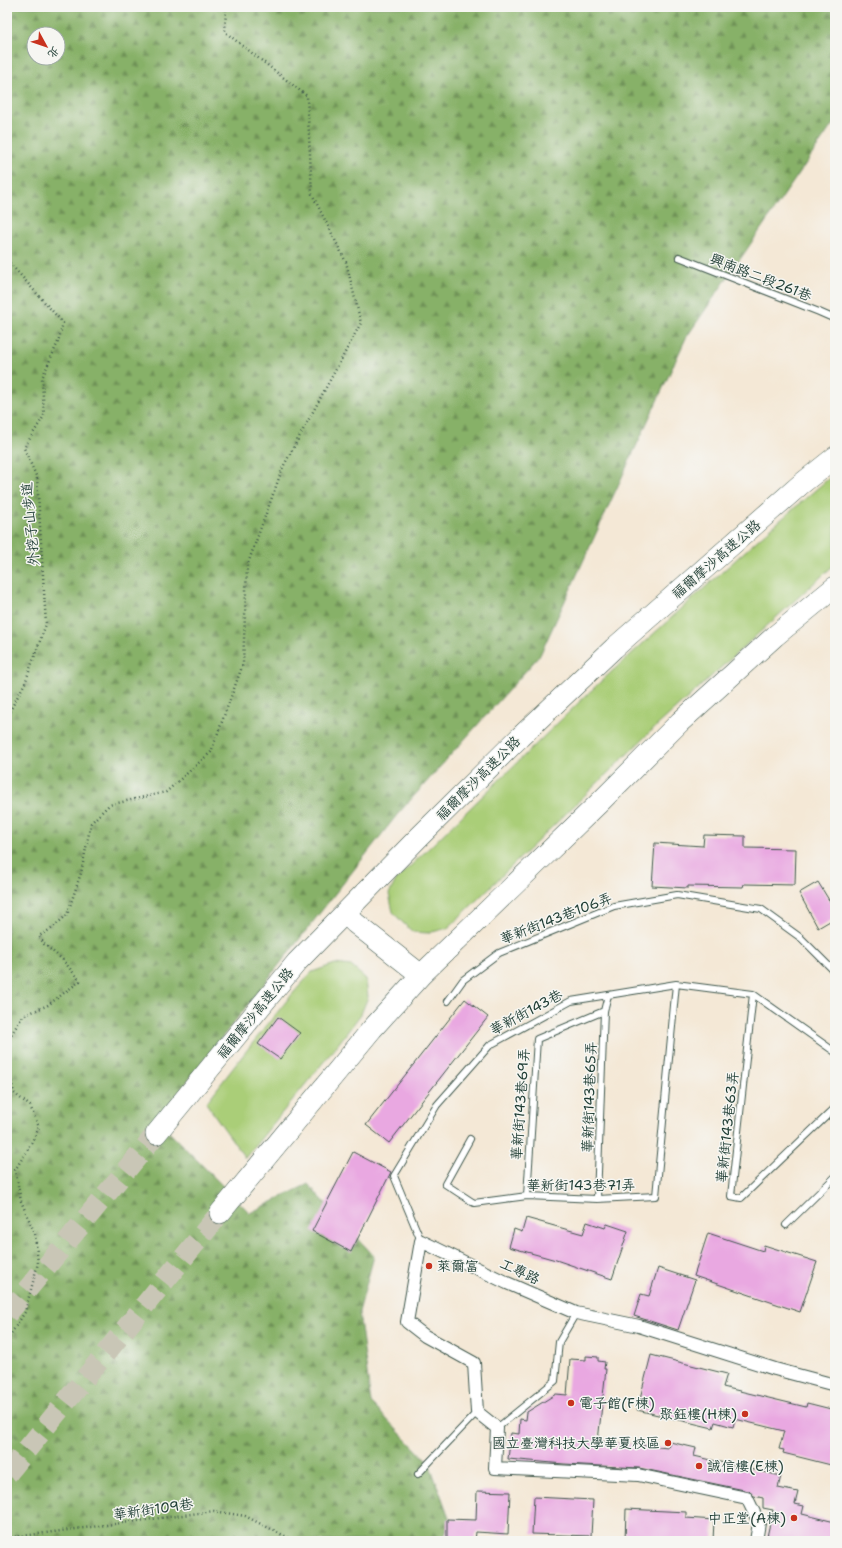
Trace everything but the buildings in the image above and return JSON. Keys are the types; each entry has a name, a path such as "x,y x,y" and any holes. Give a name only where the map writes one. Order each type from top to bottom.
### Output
{"highway":[{"name":"福爾摩沙高速公路","path":"156,1134 297,962 520,736 614,648 800,484 835,457"},
{"path":"220,1213 372,1029 421,975 598,804 680,722 776,636 835,587"},
{"path":"345,913 355,923 421,975"}],"street":[{"name":"工專路","path":"422,1241 507,1283 576,1313 639,1326 776,1369 835,1385"},
{"path":"422,1241 407,1322 425,1336 474,1363 477,1412 497,1428 495,1468 638,1475 747,1498 759,1523 756,1541"}],"lane":[{"name":"興南路二段261巷","path":"679,257 835,319"},
{"name":"華新街143巷106弄","path":"448,1001 463,980 499,953 614,906 677,895 761,909 802,938 835,972"},
{"name":"華新街143巷","path":"422,1241 394,1176 437,1105 490,1045 571,1001 676,984 753,994 835,1052"},
{"name":"華新街143巷71弄","path":"470,1139 445,1184 474,1202 527,1196 597,1199 656,1196 676,984"},
{"name":"華新街143巷63弄","path":"753,994 731,1196 741,1198 835,1108"},
{"name":"華新街143巷65弄","path":"597,1199 604,1011 608,995"},
{"name":"華新街143巷69弄","path":"527,1196 536,1039 604,1011"},
{"path":"786,1225 835,1177"},
{"path":"497,1428 555,1381 559,1342 576,1313"},
{"path":"418,1474 477,1412"}],"path":[{"path":"7,1041 23,1016 48,1005 80,981 63,960 44,944 39,936 51,929 67,915 81,873 91,823 109,805 166,792 212,752 243,664 247,566 283,468 361,323 346,262 312,194 307,96 225,32 226,7"},
{"path":"320,7 328,9 330,7"},
{"name":"外挖子山步道","path":"7,260 63,323 58,342 42,378 44,416 24,448 37,478 46,624 26,683 7,716"},
{"path":"7,1062 14,1093 30,1106 39,1127 30,1146 15,1170 21,1201 35,1234 38,1263 25,1312 7,1340"},
{"path":"7,1357 10,1372 7,1387"},
{"name":"華新街109巷","path":"7,1538 214,1511 245,1516 295,1541"},
{"path":"364,1541 380,1538 385,1541"}],"green space":[{"path":"7,7 835,7 835,121 686,338 540,655 397,815 157,1120 250,1213 308,1184 374,1256 359,1312 371,1403 429,1463 450,1520 443,1541 7,1541"},
{"path":"835,473 835,564 649,733 448,928 428,933 413,932 403,923 393,912 389,894 396,880 598,684 762,536"},
{"path":"335,964 351,966 366,979 368,997 361,1014 245,1158 206,1103 288,999 312,972"}],"tunnel":[{"path":"7,1314 156,1134"},
{"path":"7,1474 220,1213"}],"place":[{"name":"萊爾富","path":"429,1266"},
{"name":"電子館(F棟)","path":"571,1403"},
{"name":"聚鈺樓(H棟)","path":"745,1414"},
{"name":"國立臺灣科技大學華夏校區","path":"668,1443"},
{"name":"誠信樓(E棟)","path":"699,1466"},
{"name":"中正堂(A棟)","path":"794,1518"}]}
